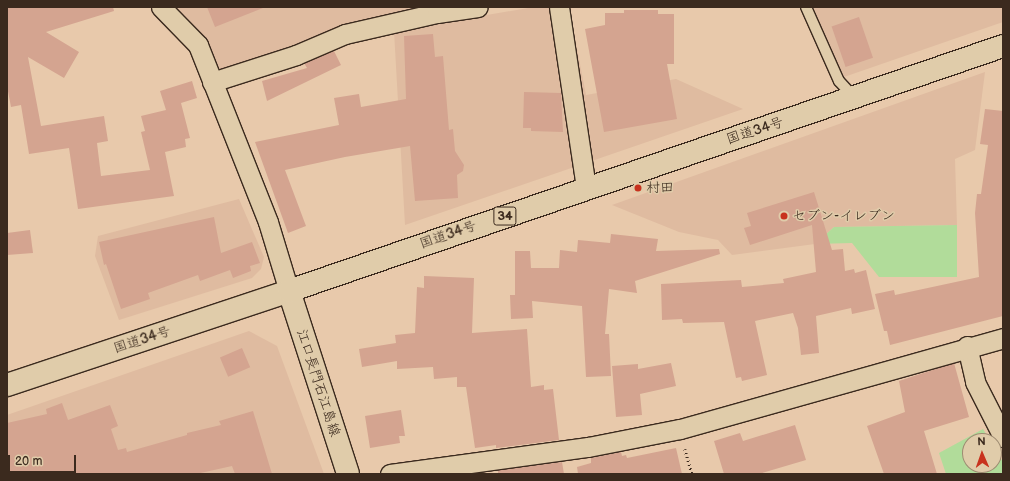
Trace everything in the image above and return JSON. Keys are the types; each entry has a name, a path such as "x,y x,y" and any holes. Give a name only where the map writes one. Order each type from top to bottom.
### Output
{"main road":[{"name":"国道34号","path":"7,385 289,291 586,187 855,98 1003,46"},
{"name":"江口長門石江島線","path":"289,291 348,474"}],"street":[{"path":"161,7 198,45 268,222 289,291"},
{"path":"212,82 296,55 345,34 437,13 478,7"},
{"path":"559,7 586,187"},
{"path":"390,474 588,447 680,429 966,346 1003,338"},
{"path":"966,346 975,382 1003,437"}],"lane":[{"path":"806,7 839,81 855,98"}],"path":[{"path":"680,429 692,474"}],"shaded area":[{"path":"171,7 432,7 338,29 222,71"},
{"path":"534,7 569,7 586,95 676,79 743,109 405,225 394,31"},
{"path":"814,7 1003,7 1003,22 844,77 813,12"},
{"path":"985,72 975,150 955,159 957,225 834,227 815,244 732,255 718,240 679,232 612,205"},
{"path":"239,199 264,257 261,269 252,278 119,320 95,256 98,236"},
{"path":"249,331 277,346 324,474 7,474 7,415"}],"green space":[{"path":"957,225 957,277 879,277 852,243 815,244 834,227"},
{"path":"983,429 985,433 976,433"},
{"path":"962,440 962,473 1002,473 1002,460 1003,474 946,474 939,453"}],"building":[{"path":"7,7 113,7 114,11 46,32 79,52 64,78 28,57 41,126 104,116 108,141 97,143 101,176 150,170 141,132 145,131 141,116 166,110 160,91 192,81 197,98 181,103 190,138 185,139 186,147 165,152 174,196 78,209 69,148 29,154 21,105 11,107 7,86"},
{"path":"207,7 262,7 263,8 215,27"},
{"path":"624,10 658,10 658,14 674,14 674,64 667,64 677,119 604,132 585,29 605,25 605,13 624,13"},
{"path":"859,17 873,58 846,67 832,26"},
{"path":"433,34 435,57 443,56 449,130 453,129 455,151 464,165 463,171 457,175 458,198 415,201 410,146 345,157 285,170 306,226 288,233 255,142 339,125 334,98 359,94 361,107 406,99 404,36"},
{"path":"334,51 341,65 267,101 262,81 307,68 304,63"},
{"path":"524,92 561,93 563,132 531,131 531,128 523,128"},
{"path":"985,109 1003,111 1003,316 890,345 887,331 884,331 875,294 894,290 895,295 979,277 975,213 977,194 981,194 988,145 980,144"},
{"path":"814,192 832,250 843,249 845,271 854,269 855,273 866,270 875,309 852,314 851,308 816,316 819,353 801,355 798,328 793,313 755,321 767,375 742,381 741,377 736,378 724,322 683,323 682,319 662,320 661,284 741,280 742,287 784,283 783,279 816,272 812,225 750,245 744,228 751,226 747,213"},
{"path":"214,217 221,253 252,242 260,263 250,266 251,271 233,278 230,270 200,281 198,275 148,293 150,299 121,309 106,264 104,265 99,242"},
{"path":"30,230 33,253 7,255 7,233"},
{"path":"611,234 658,239 656,251 719,249 720,254 635,281 637,293 609,289 605,334 609,334 611,376 586,377 582,306 532,301 533,318 511,319 510,295 515,295 515,251 530,251 531,268 559,268 560,250 577,252 578,240 610,243"},
{"path":"424,276 474,278 472,333 527,329 531,387 544,385 544,390 553,389 559,440 496,448 496,445 475,448 466,387 457,387 457,377 434,379 433,367 397,369 397,361 362,367 359,349 396,343 395,335 415,333 417,287 424,288"},
{"path":"242,348 250,367 228,377 220,357"},
{"path":"671,363 676,386 640,394 642,415 616,417 612,366 638,364 638,369"},
{"path":"954,363 969,417 924,431 937,474 884,474 867,426 905,412 899,381"},
{"path":"62,403 68,420 110,405 118,426 111,429 118,450 126,448 127,452 187,435 187,433 221,425 219,421 253,411 272,474 235,474 232,466 196,474 7,474 7,423 47,414 46,409"},
{"path":"401,410 405,436 399,436 400,443 370,448 365,416"},
{"path":"795,425 806,460 759,474 724,474 714,441 740,433 743,441"},
{"path":"676,448 682,474 578,474 577,467 591,463 591,458 621,452 622,456 626,455 627,458"},
{"path":"562,462 564,474 498,474 498,470"}],"place":[{"name":"村田","path":"638,188"},
{"name":"セブン-イレブン","path":"784,216"}]}
